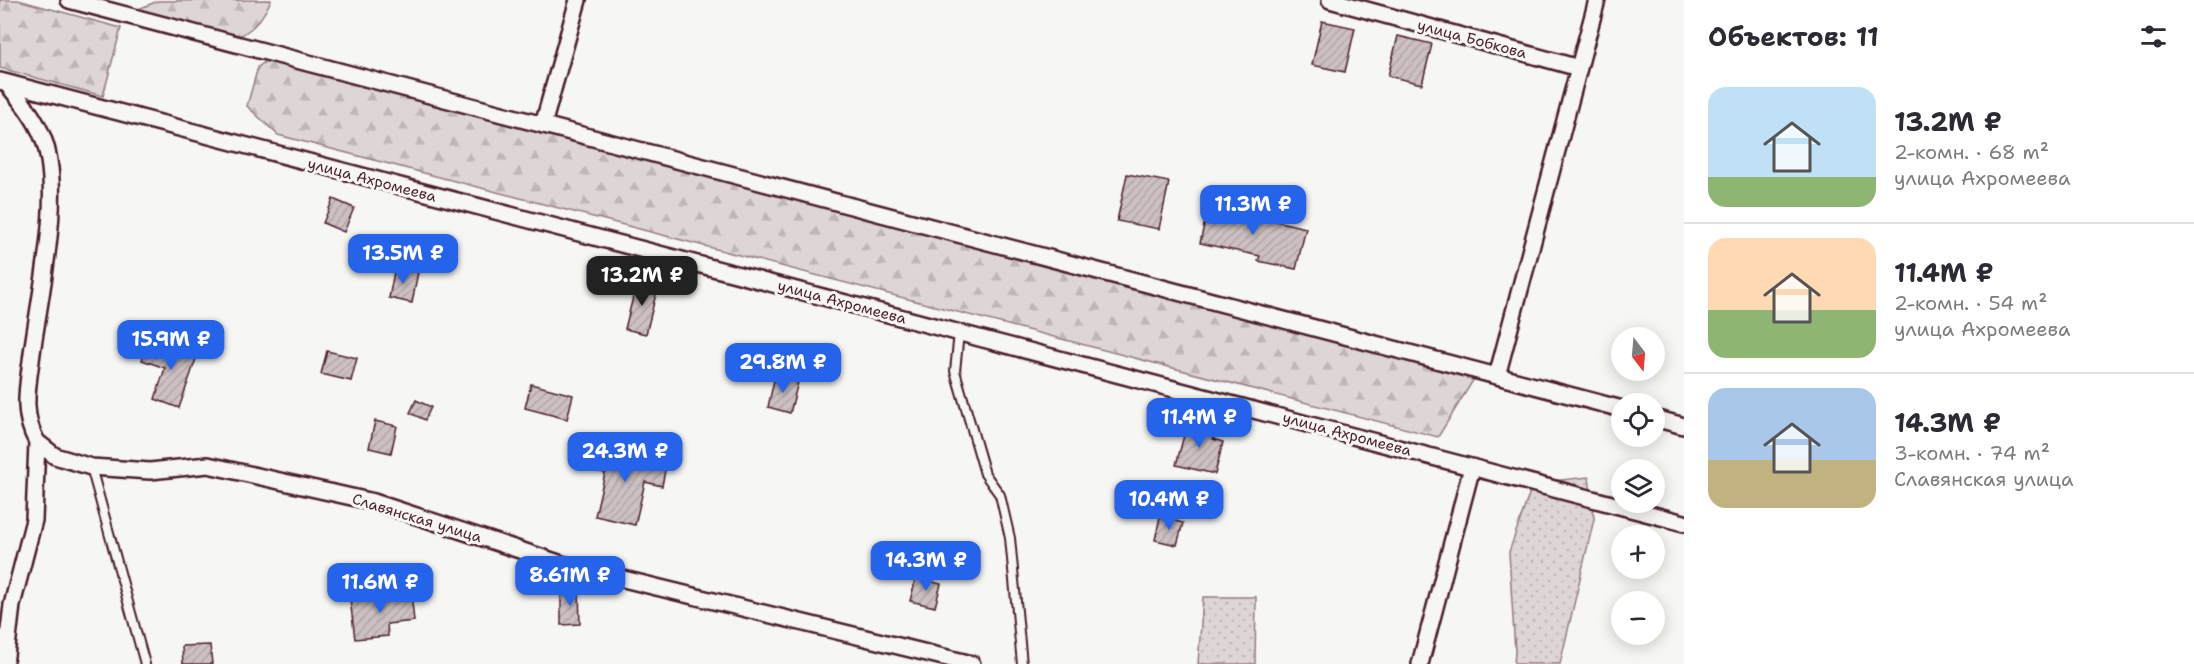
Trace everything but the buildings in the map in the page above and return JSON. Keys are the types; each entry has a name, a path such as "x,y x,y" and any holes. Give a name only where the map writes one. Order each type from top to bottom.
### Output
{"street":[{"path":"543,125 578,0"},
{"name":"улица Бобкова","path":"1330,0 1579,68"},
{"path":"1497,376 1597,0"},
{"path":"80,1 1611,406"},
{"path":"4,83 29,112 44,138 52,180 44,273 26,402 31,431 37,442 34,520 12,605 5,664"},
{"name":"улица Ахромеева","path":"4,83 1684,523"},
{"path":"1665,421 1684,426"},
{"name":"Славянская улица","path":"37,442 55,456 91,467 150,471 208,465 363,500 562,564 972,664"},
{"path":"1420,664 1472,467"}],"lane":[{"path":"959,333 955,371 985,474 999,495 1010,538 1022,664"},
{"path":"91,467 145,664"}],"green space":[{"path":"0,0 18,0 121,28 103,96 0,68"},
{"path":"271,0 257,22 236,38 133,11 158,1"},
{"path":"280,51 1477,374 1438,437 278,135 247,106 258,67"},
{"path":"1589,477 1594,519 1560,664 1514,664 1509,552 1533,483"},
{"path":"1203,597 1256,597 1255,664 1198,664"}]}
